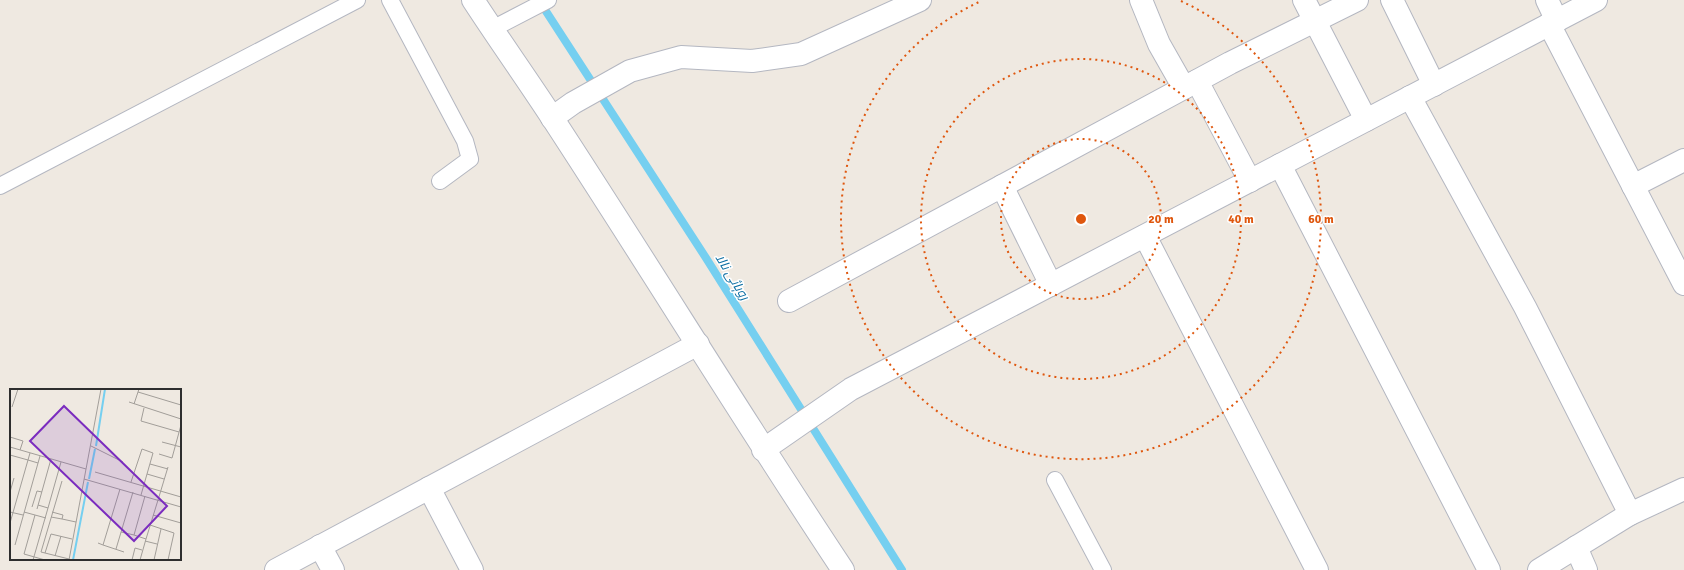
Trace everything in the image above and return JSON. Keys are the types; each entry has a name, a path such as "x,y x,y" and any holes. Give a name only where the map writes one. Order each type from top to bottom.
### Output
{"street":[{"path":"473,0 498,26 552,118 698,344 770,445 843,570"},
{"path":"552,118 573,103 630,71 681,57 752,60 801,54 920,0"},
{"path":"1141,0 1159,44 1190,84 1250,181"},
{"path":"1304,0 1366,120"},
{"path":"790,301 1190,84 1357,0"},
{"path":"1392,0 1434,84"},
{"path":"1547,0 1553,23 1633,186 1684,284"},
{"path":"770,445 851,390 1596,0"},
{"path":"1410,97 1525,307 1630,514"},
{"path":"1633,186 1684,160"},
{"path":"1280,165 1489,570"},
{"path":"1002,186 1051,285"},
{"path":"1145,236 1317,570"},
{"path":"276,570 698,344"},
{"path":"429,488 472,570"},
{"path":"1539,570 1630,514 1684,489"},
{"path":"320,546 334,570"},
{"path":"1576,547 1586,570"}],"lane":[{"path":"0,186 357,0"},
{"path":"390,0 465,141 470,159 440,181"},
{"path":"498,26 548,0"},
{"path":"1055,480 1103,570"}],"waterway":[{"name":"روہائی نالا","path":"540,2 706,258 902,570"}]}
